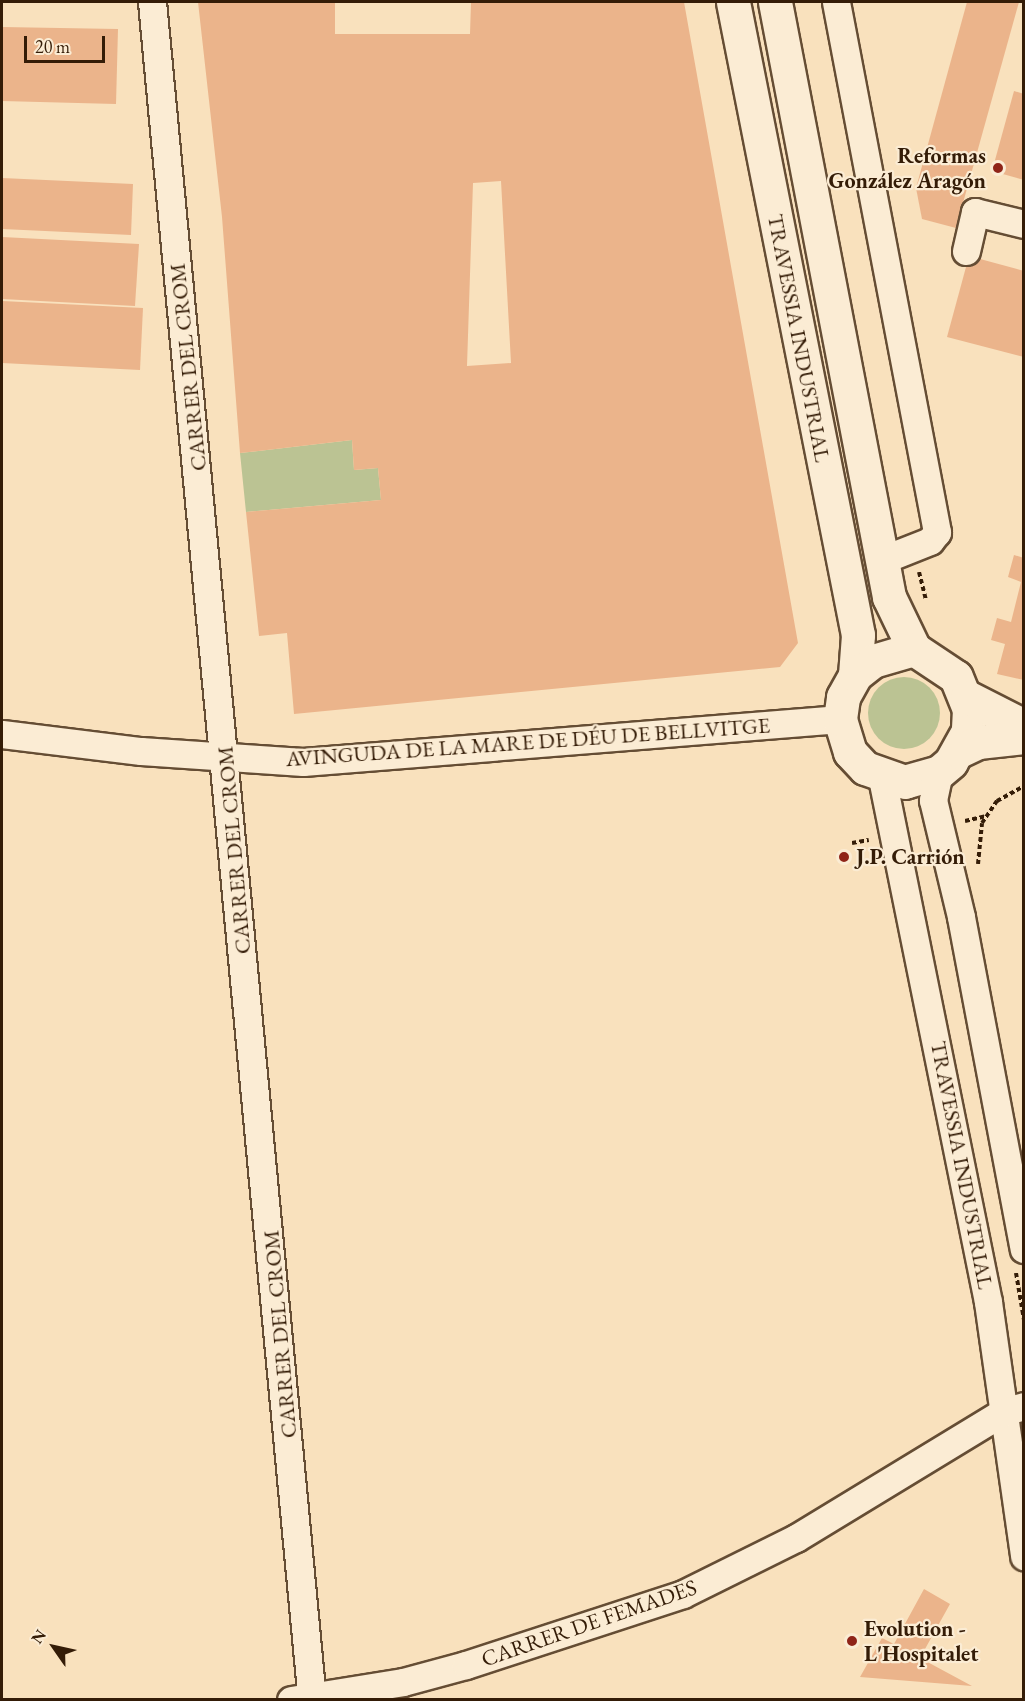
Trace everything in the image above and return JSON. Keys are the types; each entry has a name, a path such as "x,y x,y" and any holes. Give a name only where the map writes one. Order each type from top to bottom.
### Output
{"street":[{"name":"CARRER DEL CROM","path":"152,2 225,756 305,1699"},
{"name":"TRAVESSIA INDUSTRIAL","path":"733,2 858,635 855,675"},
{"name":"TRAVESSIA INDUSTRIAL","path":"775,2 889,597 914,649"},
{"path":"836,2 937,532 930,541 882,560"},
{"path":"966,251 975,212 1023,224"},
{"path":"1023,726 967,697 942,664 914,649 873,661 855,675 843,696 840,719 850,752 882,778 918,781 978,742 1023,737"},
{"path":"949,762 968,731 967,697"},
{"name":"AVINGUDA DE LA MARE DE DÉU DE BELLVITGE","path":"2,734 303,762 840,719"},
{"name":"TRAVESSIA INDUSTRIAL","path":"949,762 934,809 961,917 1023,1249"},
{"name":"TRAVESSIA INDUSTRIAL","path":"882,778 988,1302 1013,1409 1023,1556"},
{"name":"CARRER DE FEMADES","path":"305,1699 466,1665 683,1594 806,1533 1013,1409"}],"path":[{"path":"978,868 982,823 997,801 1023,786"}],"green space":[{"path":"352,440 354,470 378,468 381,500 246,512 240,453"},
{"path":"904,677 924,683 934,693 940,713 934,733 924,743 904,749 884,743 874,733 868,713 874,693 884,683"}],"building":[{"path":"198,2 335,2 335,34 470,34 471,2 684,2 798,643 780,667 294,714 287,633 259,636 246,512 381,500 378,468 354,470 352,440 240,453 222,217","holes":["501,181 511,363 467,366 473,183"]},
{"path":"967,2 1019,2 956,228 922,219 916,188"},
{"path":"2,27 118,29 116,104 2,101"},
{"path":"1014,91 1024,94 1024,180 992,171"},
{"path":"2,178 133,184 131,235 2,229"},
{"path":"2,237 139,244 135,306 2,299"},
{"path":"969,256 1024,271 1024,357 947,337"},
{"path":"2,301 143,308 140,370 2,363"},
{"path":"1014,555 1024,558 1024,680 997,674 1005,644 991,640 997,618 1011,622 1021,582 1008,577"},
{"path":"924,1589 950,1604 920,1658 972,1686 860,1677 882,1638 894,1644"}],"place":[{"name":"Reformas González Aragón","path":"998,168"},
{"name":"J.P. Carrión","path":"844,857"},
{"name":"Evolution - L'Hospitalet","path":"852,1641"}]}
